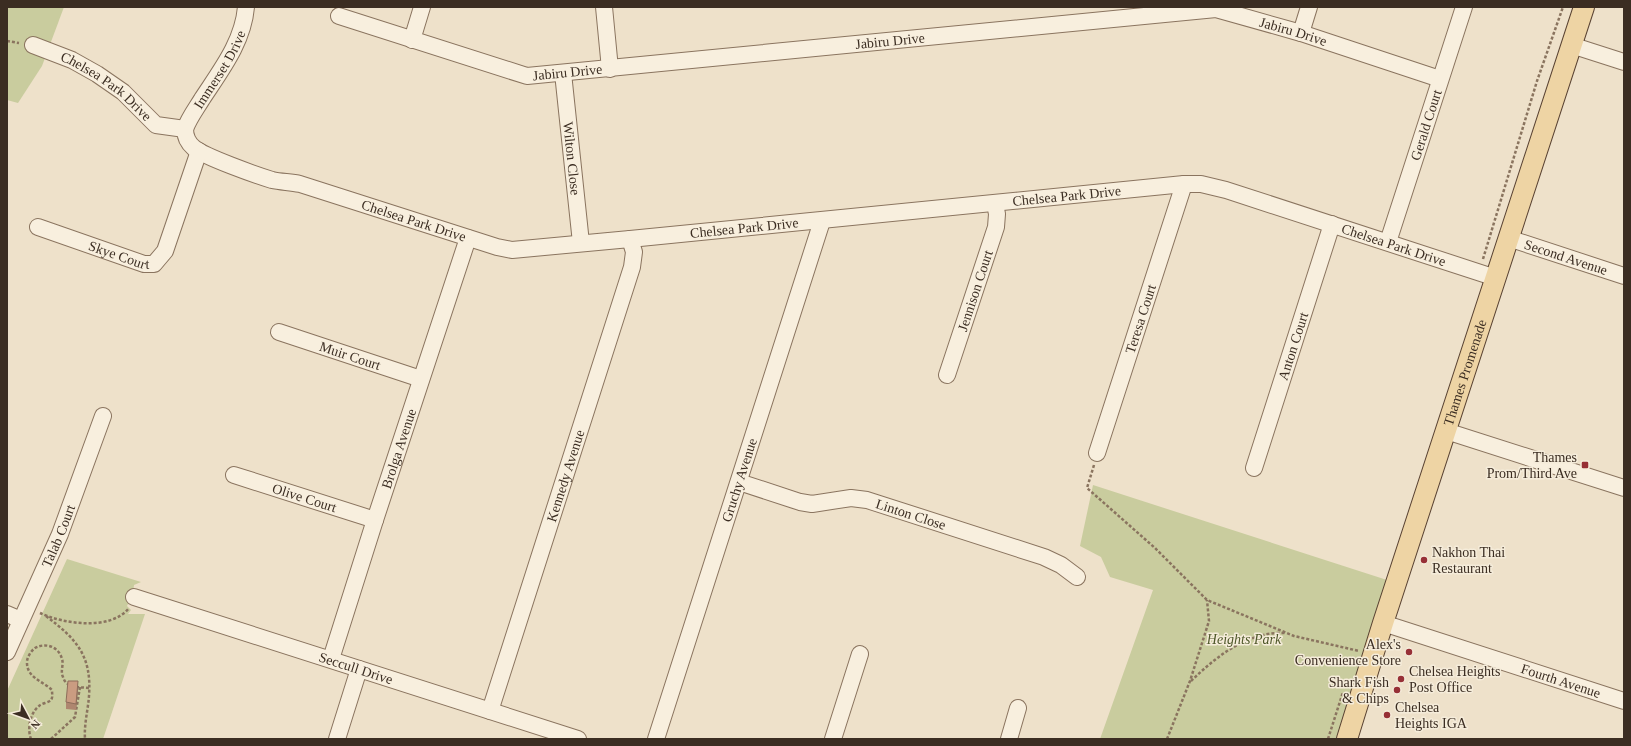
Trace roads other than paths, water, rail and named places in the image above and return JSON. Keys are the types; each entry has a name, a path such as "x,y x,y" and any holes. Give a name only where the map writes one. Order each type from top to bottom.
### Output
{"main road":[{"name":"Thames Promenade","path":"1347,739 1383,623 1584,7"}],"street":[{"name":"Immerset Drive","path":"185,129 194,112 226,63 238,40 245,22 246,7"},
{"path":"412,40 422,7"},
{"path":"604,7 610,69"},
{"path":"1301,33 1310,7"},
{"name":"Gerald Court","path":"1388,242 1464,7"},
{"name":"Jabiru Drive","path":"339,16 527,76 1216,9 1301,33 1440,79"},
{"name":"Chelsea Park Drive","path":"34,45 72,60 97,74 122,92 156,125 185,129 185,133 193,148 199,151 273,180 300,184 468,238 512,250 822,221 1184,184 1201,184 1226,190 1496,278"},
{"path":"1571,45 1624,62"},
{"name":"Wilton Close","path":"563,73 581,244"},
{"name":"Skye Court","path":"38,227 144,264 154,264 165,251 199,151"},
{"name":"Teresa Court","path":"1097,453 1184,184"},
{"name":"Jennison Court","path":"947,375 996,227 997,214 995,204"},
{"name":"Gruchy Avenue","path":"656,739 822,221"},
{"name":"Anton Court","path":"1254,468 1332,224"},
{"name":"Brolga Avenue","path":"331,659 468,238"},
{"name":"Second Avenue","path":"1508,238 1624,276"},
{"name":"Kennedy Avenue","path":"490,710 632,267 634,252 630,239"},
{"name":"Muir Court","path":"279,332 421,379"},
{"name":"Talab Court","path":"7,652 18,613 60,534 103,416"},
{"path":"1446,430 1624,488"},
{"name":"Olive Court","path":"234,476 375,520"},
{"name":"Linton Close","path":"739,482 800,502 812,504 851,498 867,500 1044,557 1061,564 1077,577"},
{"name":"Seccull Drive","path":"134,597 578,739"},
{"name":"Fourth Avenue","path":"1383,623 1624,701"},
{"path":"833,739 860,654"},
{"path":"337,739 359,668"},
{"path":"1009,739 1018,708"}],"place":[{"name":"Thames Prom/Third Ave","path":"1585,465"},
{"name":"Nakhon Thai Restaurant","path":"1424,560"},
{"name":"Alex's Convenience Store","path":"1409,652"},
{"name":"Chelsea Heights Post Office","path":"1401,679"},
{"name":"Shark Fish & Chips","path":"1397,690"},
{"name":"Chelsea Heights IGA","path":"1387,715"}],"park label":[{"name":"Heights Park","path":"1244,639"}]}
